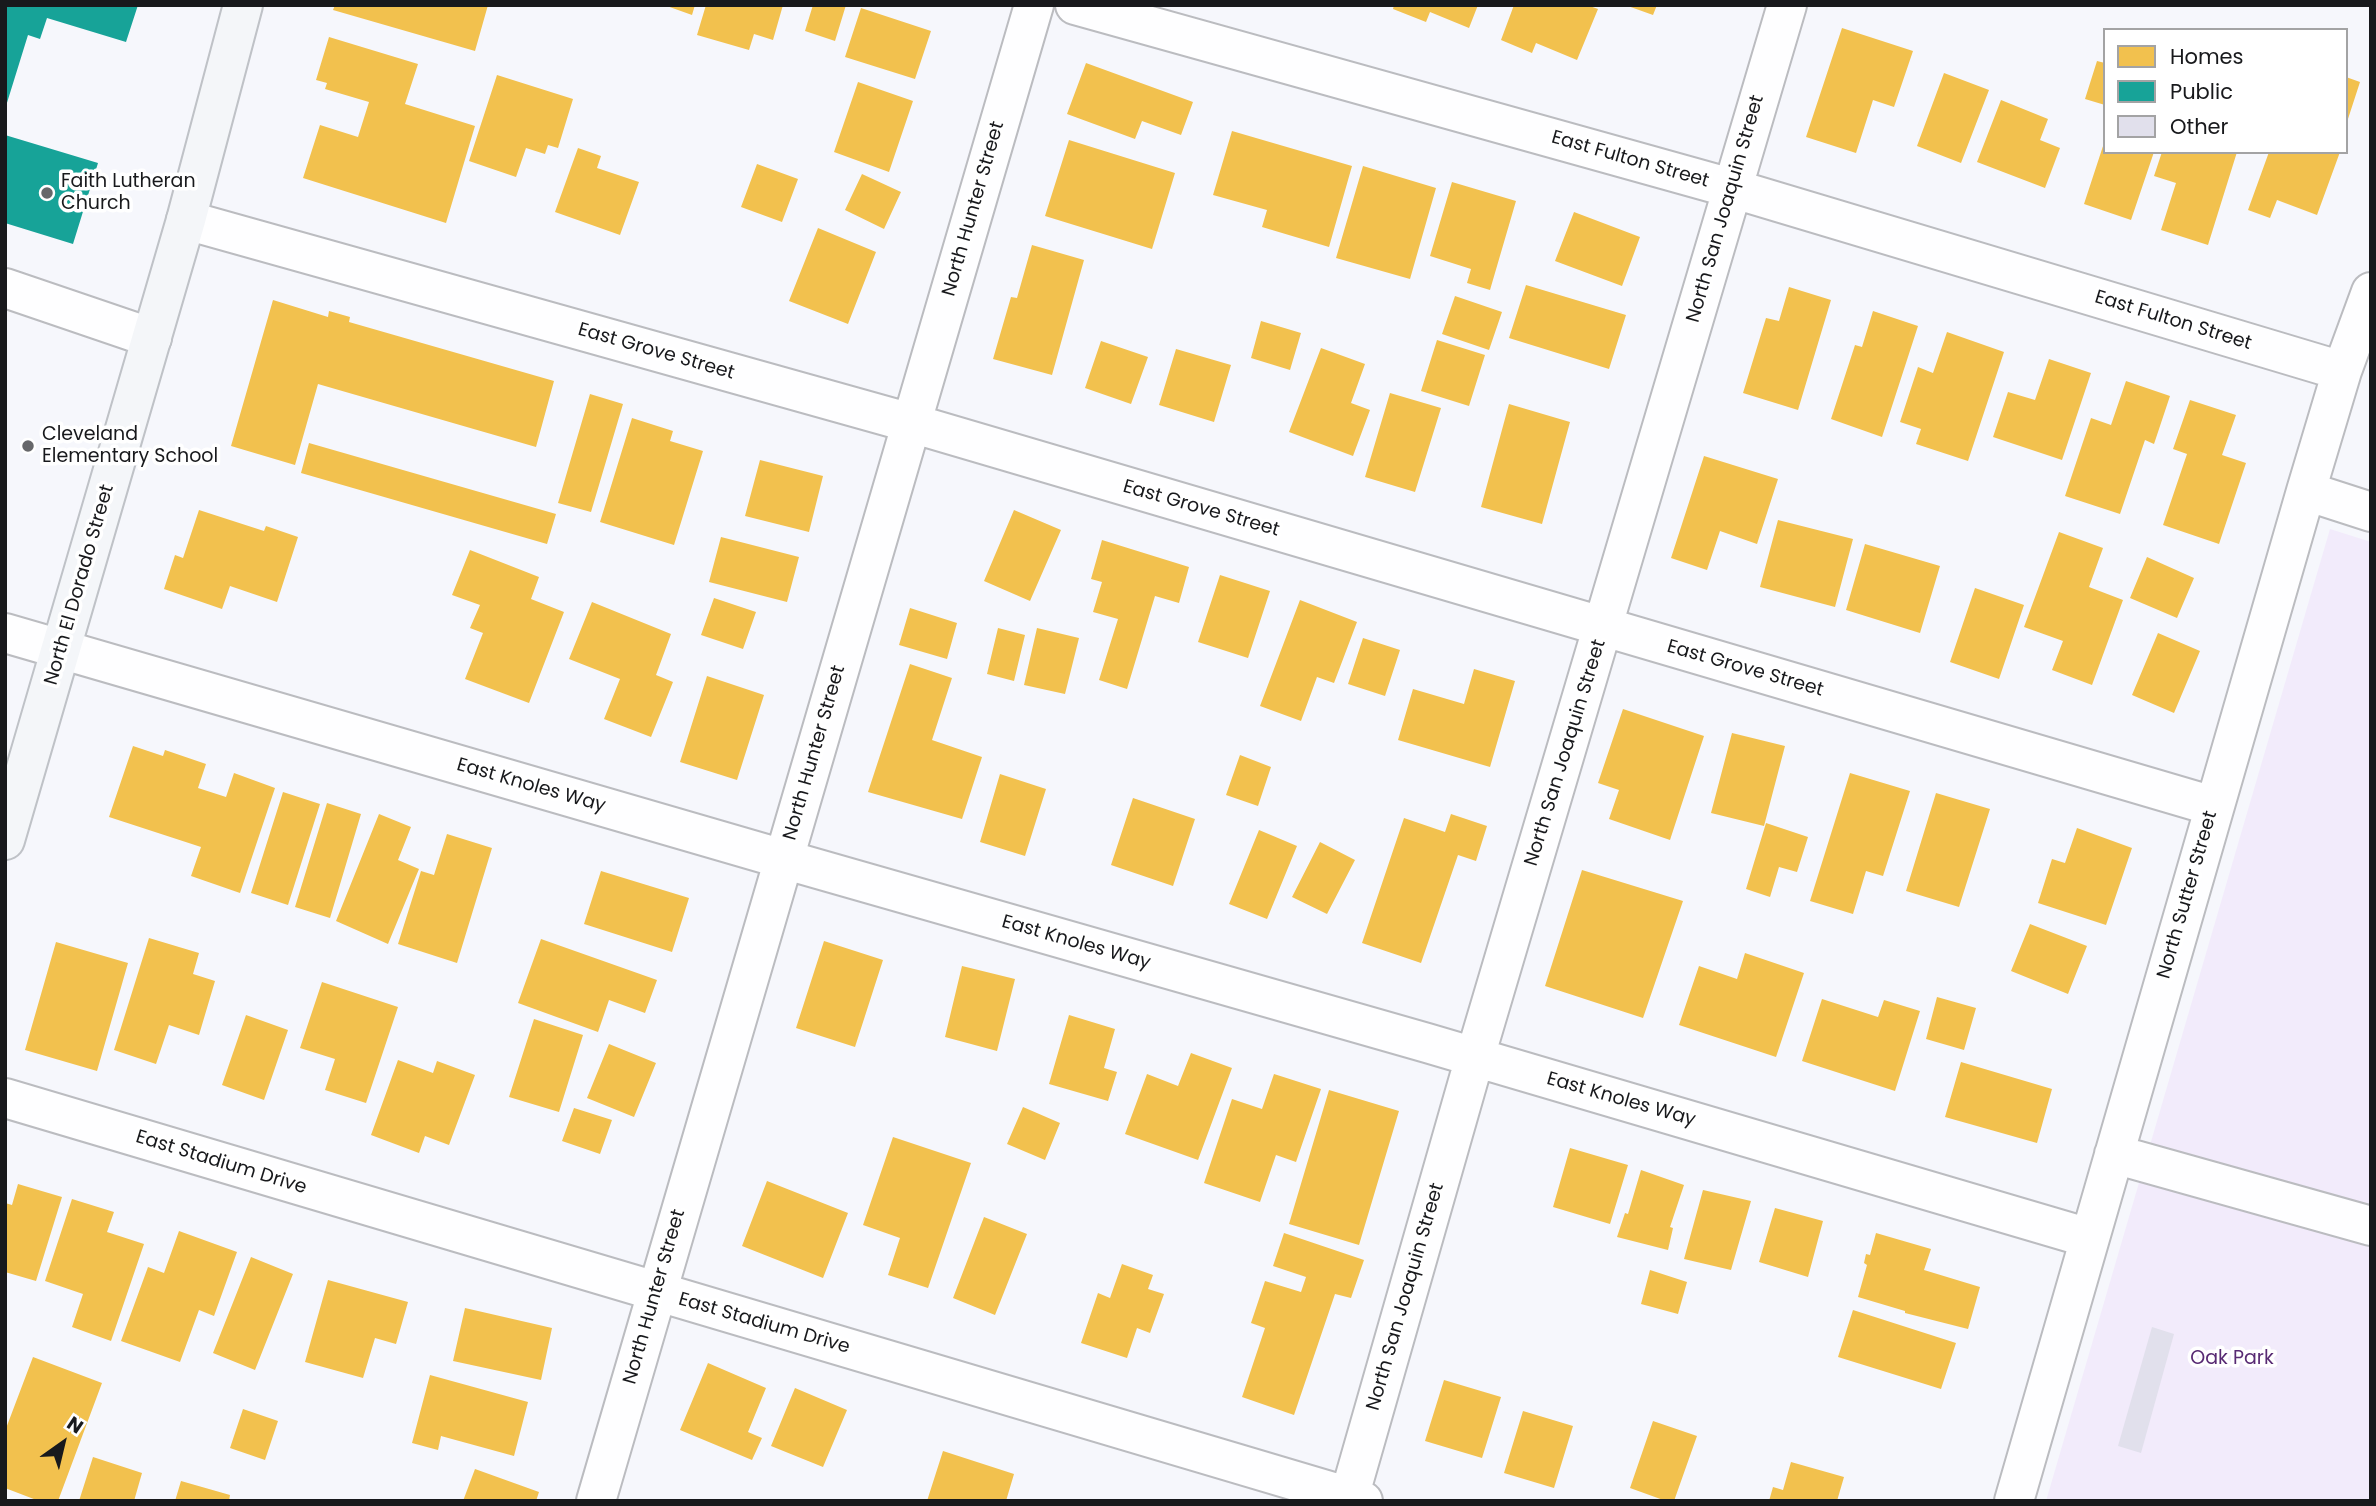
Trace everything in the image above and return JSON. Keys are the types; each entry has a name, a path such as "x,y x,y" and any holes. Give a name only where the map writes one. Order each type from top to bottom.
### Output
{"main road":[{"name":"North El Dorado Street","path":"5,840 186,220 243,5"}],"street":[{"name":"North Hunter Street","path":"596,1501 1034,5"},
{"name":"East Fulton Street","path":"1076,5 1731,188 2342,371"},
{"name":"North San Joaquin Street","path":"1353,1499 1475,1057 1787,5"},
{"name":"East Grove Street","path":"186,220 911,423 2213,806"},
{"path":"5,288 152,338"},
{"name":"North Sutter Street","path":"2014,1501 2306,491 2342,371 2371,292"},
{"path":"2306,491 2371,512"},
{"name":"East Knoles Way","path":"5,633 1475,1057 2089,1238"},
{"name":"East Stadium Drive","path":"5,1098 1353,1499"},
{"path":"2114,1154 2371,1226"}],"green space":[{"name":"Oak Park","path":"2330,529 2371,542 2371,1501 2046,1501"}],"building: Homes":[{"path":"335,5 488,5 475,51 333,10"},
{"path":"664,5 695,5 692,15"},
{"path":"706,5 783,5 773,40 754,34 749,50 697,35"},
{"path":"813,5 846,5 835,41 805,31"},
{"path":"1394,5 1478,5 1469,28 1430,12 1426,22 1393,9"},
{"path":"1514,5 1587,5 1598,9 1577,60 1536,43 1532,53 1501,40"},
{"path":"1625,5 1657,5 1653,15"},
{"path":"861,8 931,31 915,79 845,57"},
{"path":"1842,28 1913,51 1894,107 1873,100 1856,153 1806,137"},
{"path":"329,37 418,64 405,104 475,126 446,223 303,178 320,125 358,137 369,102 325,89 327,83 316,80"},
{"path":"2097,61 2103,62 2103,104 2085,99"},
{"path":"1086,63 1193,102 1181,135 1142,121 1135,139 1067,114"},
{"path":"1944,73 1989,90 1961,163 1917,146"},
{"path":"497,75 573,99 558,148 548,145 545,154 526,148 516,177 469,161"},
{"path":"2348,78 2360,82 2348,119"},
{"path":"858,82 913,101 889,172 834,152"},
{"path":"2001,100 2048,119 2040,140 2060,148 2045,188 1977,162"},
{"path":"1232,131 1352,166 1329,247 1262,227 1267,210 1213,195"},
{"path":"1069,140 1175,173 1152,249 1045,216"},
{"path":"2103,146 2103,154 2153,154 2131,220 2084,204"},
{"path":"578,148 601,156 597,168 639,182 620,235 555,212"},
{"path":"2161,154 2236,154 2208,245 2161,230 2176,183 2154,176"},
{"path":"2268,154 2339,154 2317,215 2277,200 2270,218 2248,210"},
{"path":"757,164 798,179 782,222 741,207"},
{"path":"1363,166 1436,188 1410,279 1336,258"},
{"path":"862,174 901,192 884,229 845,210"},
{"path":"1452,182 1516,201 1490,290 1467,283 1471,269 1430,256"},
{"path":"1574,212 1640,237 1622,286 1555,261"},
{"path":"818,228 876,252 848,324 789,301"},
{"path":"1032,245 1084,260 1052,375 993,359 1011,297 1017,298"},
{"path":"1526,285 1626,315 1609,369 1509,338"},
{"path":"1789,287 1831,300 1798,410 1743,393 1766,318 1779,321"},
{"path":"1455,296 1502,312 1489,350 1442,334"},
{"path":"273,300 328,317 329,311 350,317 349,322 554,381 536,447 318,384 295,465 231,446"},
{"path":"1873,311 1918,326 1882,437 1831,419 1855,345 1862,347"},
{"path":"1261,321 1301,333 1290,370 1251,358"},
{"path":"1947,332 2004,352 1968,461 1916,444 1921,429 1900,422 1918,367 1933,373"},
{"path":"1437,340 1485,355 1469,406 1421,391"},
{"path":"1101,341 1148,357 1131,404 1085,388"},
{"path":"1321,348 1365,364 1351,403 1370,410 1353,456 1289,432"},
{"path":"1176,349 1231,365 1214,422 1159,405"},
{"path":"2049,359 2091,373 2062,460 1993,437 2008,392 2035,400"},
{"path":"2126,381 2170,396 2154,444 2145,440 2120,514 2065,496 2091,418 2111,425"},
{"path":"1390,393 1441,408 1415,492 1365,477"},
{"path":"590,394 623,404 591,512 558,503"},
{"path":"2190,400 2236,415 2222,455 2246,463 2219,544 2163,525 2187,454 2173,449"},
{"path":"1509,404 1570,422 1542,524 1481,507"},
{"path":"632,418 673,431 670,441 703,451 674,545 600,522"},
{"path":"309,443 556,514 547,544 301,473"},
{"path":"1704,456 1778,479 1757,544 1720,531 1707,570 1671,558"},
{"path":"760,460 823,476 809,532 745,516"},
{"path":"199,510 264,531 266,526 298,537 277,602 230,586 222,609 164,589 175,555 183,558"},
{"path":"1014,510 1061,530 1030,601 984,581"},
{"path":"1778,520 1853,539 1835,607 1760,587"},
{"path":"2059,532 2103,548 2089,587 2123,600 2092,685 2052,670 2063,641 2024,627"},
{"path":"721,537 799,557 787,602 709,582"},
{"path":"1102,540 1189,567 1179,603 1155,596 1127,689 1099,680 1118,619 1093,612 1102,582 1091,579"},
{"path":"1865,544 1940,566 1920,633 1846,610"},
{"path":"470,550 539,577 531,599 564,612 529,703 465,679 483,633 470,628 480,605 452,595"},
{"path":"2147,557 2194,578 2177,618 2130,598"},
{"path":"1220,575 1270,591 1248,658 1198,642"},
{"path":"1975,588 2024,605 1999,679 1950,662"},
{"path":"714,598 756,612 743,649 701,635"},
{"path":"1300,600 1357,622 1334,683 1317,677 1301,721 1260,706"},
{"path":"592,602 671,634 656,675 673,682 651,737 604,719 620,679 569,659"},
{"path":"910,608 957,623 947,659 899,645"},
{"path":"998,628 1025,635 1014,681 987,674"},
{"path":"1037,628 1079,638 1065,694 1024,685"},
{"path":"2158,633 2200,651 2174,713 2132,695"},
{"path":"1363,638 1400,650 1385,696 1348,684"},
{"path":"910,664 952,678 932,740 982,757 962,819 868,792"},
{"path":"1474,669 1515,681 1490,767 1398,740 1413,689 1464,704"},
{"path":"707,676 764,695 737,780 680,762"},
{"path":"1623,709 1704,736 1670,840 1609,819 1619,790 1598,783"},
{"path":"1732,733 1785,746 1764,826 1711,813"},
{"path":"133,746 163,756 165,750 206,764 198,788 226,797 234,773 275,788 240,893 191,876 201,847 109,817"},
{"path":"1240,755 1271,767 1258,806 1226,795"},
{"path":"1850,773 1910,791 1883,876 1866,871 1853,914 1810,901"},
{"path":"1000,774 1046,789 1025,856 980,842"},
{"path":"283,792 320,804 288,905 251,893"},
{"path":"1936,793 1990,809 1959,907 1906,891"},
{"path":"1133,798 1195,819 1173,886 1111,865"},
{"path":"327,803 361,814 330,918 295,907"},
{"path":"379,814 411,827 398,860 419,869 388,944 336,921"},
{"path":"1451,814 1487,826 1476,861 1458,855 1421,963 1362,943 1404,818 1445,832"},
{"path":"1766,823 1808,837 1797,872 1779,867 1770,897 1746,889"},
{"path":"2077,828 2132,848 2106,925 2038,903 2052,859 2065,863"},
{"path":"1259,830 1297,846 1267,919 1229,904"},
{"path":"447,834 492,848 457,963 398,944 421,871 434,875"},
{"path":"1320,842 1355,860 1327,914 1292,897"},
{"path":"1582,870 1683,901 1643,1018 1545,986"},
{"path":"601,871 689,898 672,952 584,924"},
{"path":"2030,924 2087,946 2068,994 2011,971"},
{"path":"149,938 199,953 193,974 215,981 199,1035 169,1025 156,1064 114,1050"},
{"path":"541,939 657,980 645,1013 609,1000 598,1032 518,1003"},
{"path":"824,941 883,960 855,1047 796,1028"},
{"path":"56,942 128,963 97,1071 25,1050"},
{"path":"1745,953 1804,973 1776,1057 1679,1025 1699,966 1737,979"},
{"path":"962,966 1015,979 997,1051 945,1037"},
{"path":"322,982 398,1007 366,1103 325,1090 335,1059 300,1048"},
{"path":"1937,997 1976,1008 1964,1050 1926,1039"},
{"path":"1822,999 1878,1017 1884,1000 1920,1011 1895,1091 1802,1061"},
{"path":"246,1015 288,1030 264,1100 222,1085"},
{"path":"1069,1015 1115,1029 1104,1068 1117,1072 1108,1101 1049,1084"},
{"path":"534,1019 583,1035 559,1112 509,1097"},
{"path":"609,1044 656,1063 634,1117 587,1098"},
{"path":"1191,1053 1232,1068 1198,1160 1125,1134 1147,1074 1178,1086"},
{"path":"398,1060 433,1073 437,1061 475,1075 449,1145 425,1136 419,1153 371,1135"},
{"path":"1961,1062 2052,1089 2037,1143 1945,1117"},
{"path":"1274,1074 1321,1089 1296,1162 1276,1155 1260,1202 1204,1183 1232,1099 1262,1109"},
{"path":"1329,1090 1399,1111 1359,1245 1289,1224"},
{"path":"1023,1107 1060,1123 1045,1160 1007,1144"},
{"path":"574,1108 612,1120 600,1154 562,1141"},
{"path":"893,1137 971,1163 928,1288 888,1275 900,1238 863,1225"},
{"path":"1570,1148 1628,1165 1610,1224 1553,1207"},
{"path":"1641,1170 1684,1185 1670,1227 1673,1228 1668,1250 1617,1237 1625,1213 1628,1214"},
{"path":"767,1181 848,1213 823,1278 742,1246"},
{"path":"18,1184 62,1197 36,1281 5,1272 5,1203 12,1205"},
{"path":"1703,1190 1751,1201 1731,1270 1684,1259"},
{"path":"72,1199 114,1212 107,1232 144,1244 111,1341 72,1327 83,1294 45,1281"},
{"path":"1775,1208 1823,1221 1808,1277 1759,1262"},
{"path":"984,1217 1027,1234 995,1315 953,1298"},
{"path":"179,1231 237,1252 214,1316 199,1310 180,1362 121,1341 148,1267 164,1273"},
{"path":"1284,1233 1364,1260 1351,1298 1335,1294 1294,1415 1242,1397 1265,1328 1251,1323 1265,1281 1301,1292 1306,1277 1273,1266"},
{"path":"1876,1233 1931,1249 1924,1270 1980,1287 1968,1329 1905,1313 1858,1297 1867,1265 1864,1263 1866,1254 1870,1255"},
{"path":"251,1257 293,1274 255,1370 213,1353"},
{"path":"1122,1264 1153,1275 1148,1289 1164,1294 1150,1333 1137,1328 1127,1358 1081,1343 1098,1293 1110,1298"},
{"path":"1650,1270 1687,1282 1678,1314 1641,1304"},
{"path":"328,1280 408,1302 396,1344 375,1338 363,1378 305,1362"},
{"path":"465,1308 552,1328 541,1380 453,1361"},
{"path":"1853,1310 1956,1343 1941,1389 1838,1357"},
{"path":"33,1357 102,1383 58,1501 39,1501 5,1488 5,1431"},
{"path":"708,1363 766,1388 748,1432 762,1438 752,1460 680,1430"},
{"path":"430,1375 528,1402 514,1456 441,1436 438,1450 412,1443"},
{"path":"1444,1380 1501,1397 1482,1458 1425,1441"},
{"path":"795,1388 847,1410 823,1467 771,1446"},
{"path":"243,1409 278,1421 265,1460 230,1448"},
{"path":"1523,1411 1573,1426 1554,1488 1504,1473"},
{"path":"1653,1421 1697,1436 1674,1501 1666,1501 1630,1488"},
{"path":"943,1451 1014,1474 1006,1501 927,1501"},
{"path":"93,1457 142,1473 134,1501 79,1501"},
{"path":"1791,1462 1844,1477 1837,1501 1769,1501 1773,1487 1783,1490"},
{"path":"475,1469 539,1492 536,1501 463,1501"},
{"path":"181,1481 230,1495 229,1501 175,1501"}],"building: Public":[{"path":"5,5 138,5 126,42 47,18 40,39 28,35 6,106"},
{"name":"Faith Lutheran Church","path":"5,135 98,163 73,244 5,223"}],"building: Other":[{"path":"2152,1327 2174,1334 2141,1453 2118,1446"}],"place":[{"name":"Faith Lutheran Church","path":"47,193"},
{"name":"Cleveland Elementary School","path":"28,446"}]}
